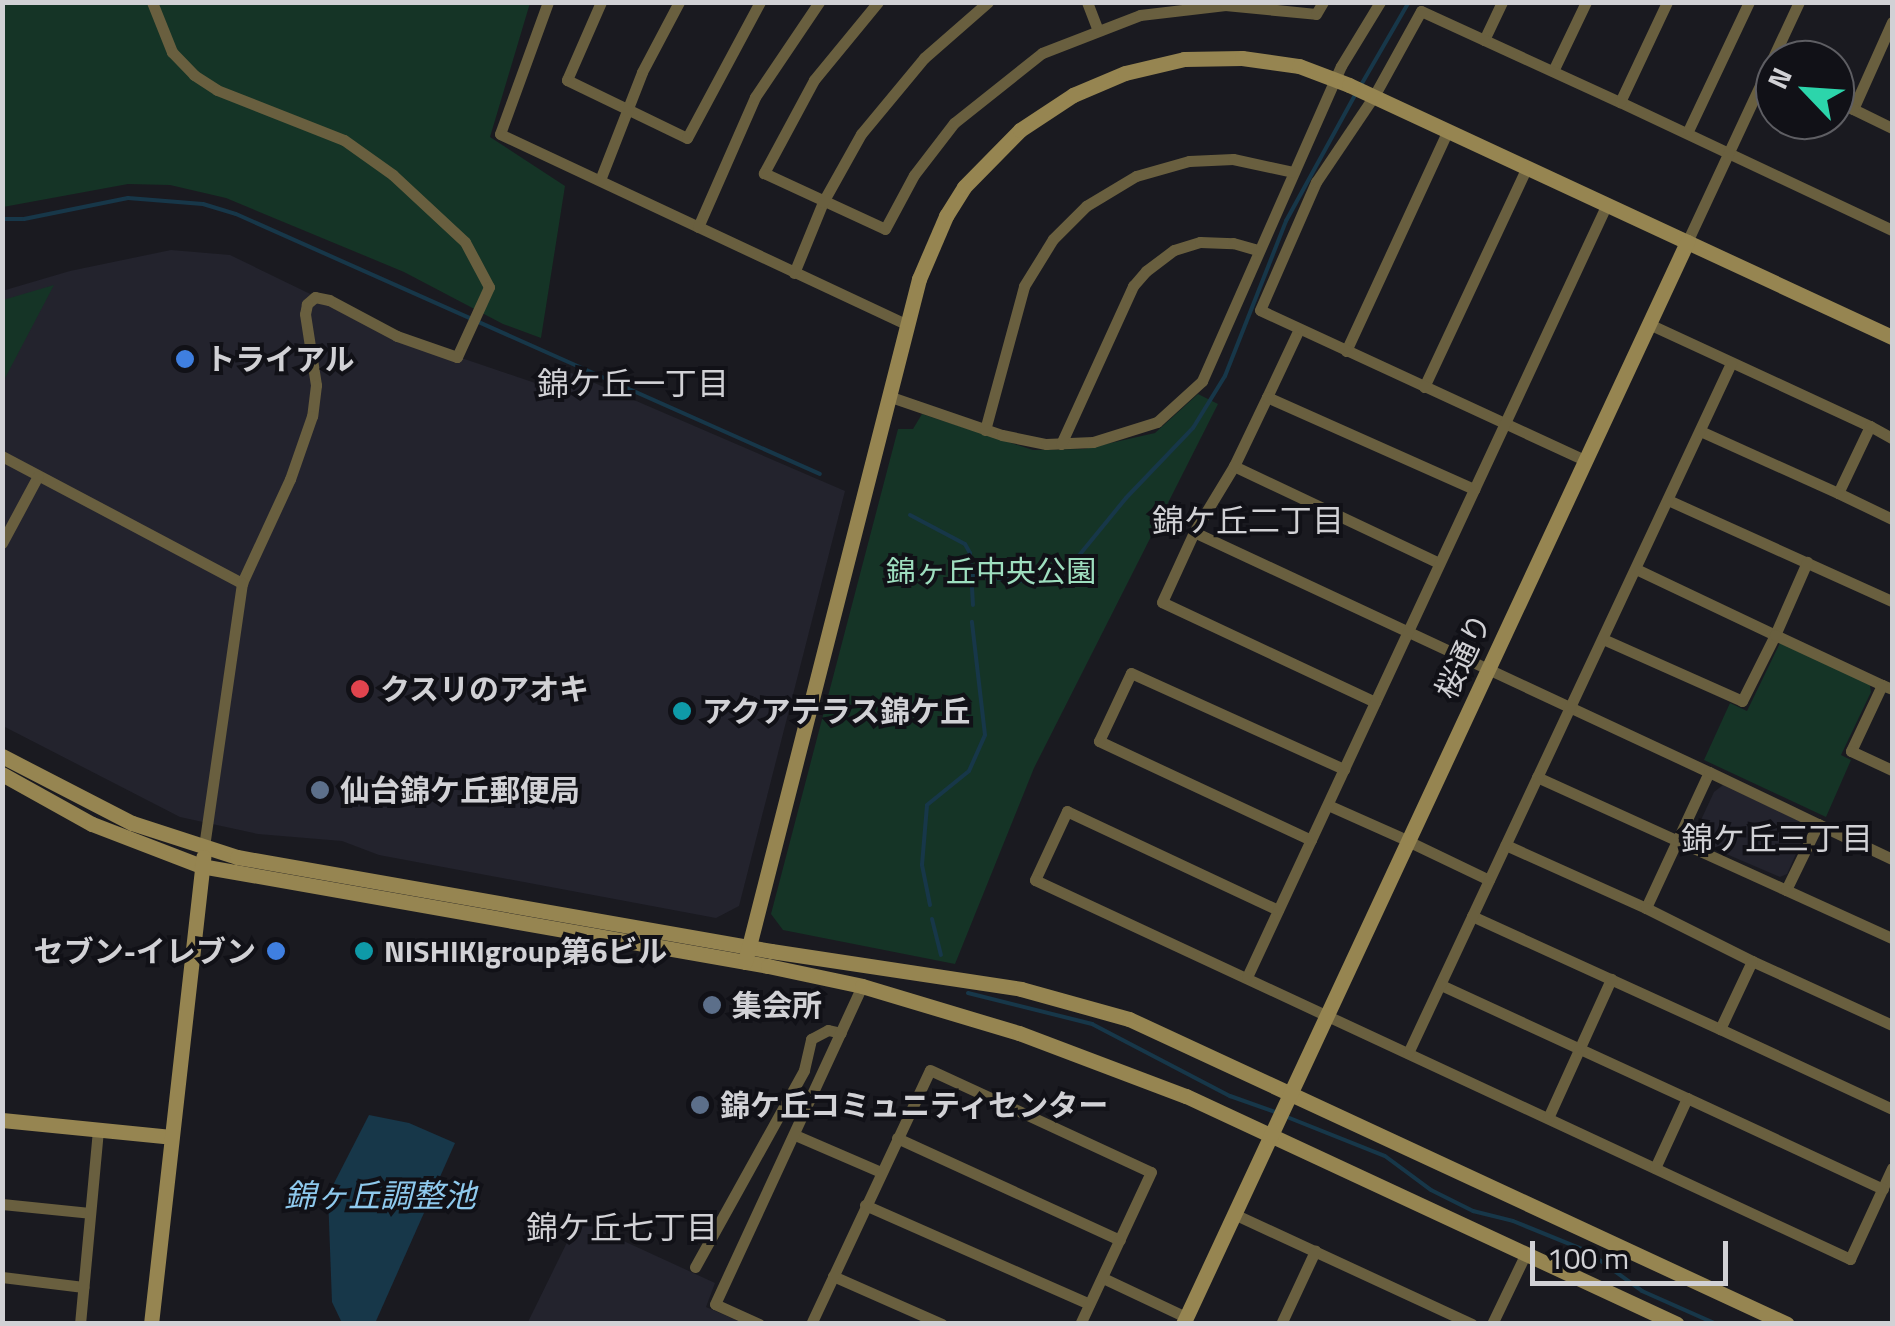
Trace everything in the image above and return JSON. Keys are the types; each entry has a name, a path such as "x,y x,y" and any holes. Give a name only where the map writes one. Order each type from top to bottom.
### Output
{"street":[{"path":"151,1324 201,866 242,583 290,479 312,416 316,385 305,314 307,304 315,297 330,300 397,336 457,358 489,287 456,230 393,175 344,140 217,90 194,76 172,52 152,2"},
{"path":"548,2 500,134 907,325"},
{"path":"602,2 568,80 688,138 760,2"},
{"path":"600,180 628,108 679,2"},
{"path":"698,227 754,97 818,2"},
{"path":"878,2 814,80 764,173 885,229 914,175 970,107 1042,54 1098,30 1187,5 1252,5 1316,14 1323,2"},
{"path":"794,274 823,202 878,110 949,34 988,2"},
{"path":"1087,2 1098,30"},
{"path":"1380,2 1355,88 1260,310 1578,457"},
{"path":"1484,40 1502,2"},
{"path":"1553,71 1586,2"},
{"path":"1620,102 1667,2"},
{"path":"1688,132 1749,2"},
{"path":"1784,40 1799,2"},
{"path":"888,396 1018,440 1093,442 1148,426 1202,380 1293,172 1423,6 1484,40 1892,230"},
{"path":"1855,105 1892,22"},
{"path":"746,954 888,396 932,244 964,187 1020,130 1073,94 1125,72 1184,59 1271,61 1355,88 1892,337"},
{"path":"1687,242 1755,103"},
{"path":"1855,110 1892,128"},
{"path":"1346,352 1448,130"},
{"path":"984,430 1024,286 1053,239 1086,206 1136,176 1189,161 1233,159 1293,172"},
{"path":"1424,388 1527,167"},
{"path":"1246,977 1607,204"},
{"path":"1061,444 1133,286 1146,271 1174,250 1200,242 1233,243 1256,250"},
{"name":"桜通り","path":"1274,1131 1687,242"},
{"path":"1649,324 1892,438"},
{"path":"1299,329 1234,466 1194,532 1162,602 1375,702"},
{"path":"1408,1053 1731,363"},
{"path":"1267,398 1474,489"},
{"path":"1838,493 1870,426"},
{"path":"1700,431 1892,519"},
{"path":"2,456 242,583"},
{"path":"1234,466 1440,564"},
{"path":"2,544 38,476"},
{"path":"1668,500 1892,601"},
{"path":"1194,532 1892,859"},
{"path":"1603,639 1742,701 1807,562"},
{"path":"1636,569 1887,687 1851,752 1892,770"},
{"path":"1311,840 1099,741 1132,673 1344,770"},
{"path":"2,756 132,823 204,848 746,954 1114,1065 1274,1131 1676,1324"},
{"path":"1646,908 1710,772"},
{"path":"2,774 92,824 201,866 746,954 1021,989 1129,1019 1290,1099 1787,1324"},
{"path":"1537,778 1892,938"},
{"path":"1328,804 1400,837"},
{"path":"1278,910 1067,811 1035,880 1850,1259 1892,1168"},
{"path":"1786,890 1818,824"},
{"path":"1414,844 1489,880"},
{"path":"1506,845 1892,1025"},
{"path":"1472,916 1892,1109"},
{"path":"1720,1030 1752,961"},
{"path":"1548,1118 1611,979"},
{"path":"1441,985 1882,1188"},
{"path":"758,1324 715,1304 862,986"},
{"path":"695,1266 804,1070 812,1039 828,1030 842,1034"},
{"path":"811,1324 930,1070 1151,1172 1080,1324"},
{"path":"1655,1168 1687,1098"},
{"path":"2,1120 171,1137"},
{"path":"80,1324 98,1130"},
{"path":"1103,1278 1185,1320 1274,1131"},
{"path":"795,1135 880,1172"},
{"path":"897,1138 1120,1240"},
{"path":"2,1204 90,1213"},
{"path":"865,1204 1089,1304"},
{"path":"1234,1214 1472,1324"},
{"path":"1285,1322 1315,1251"},
{"path":"1492,1324 1526,1253"},
{"path":"833,1276 942,1324"},
{"path":"2,1277 84,1287"}],"shaded area":[{"path":"171,250 230,255 397,336 544,386 569,372 845,491 739,906 716,918 379,855 342,841 258,834 180,817 3,726 2,291 70,271"},
{"path":"1723,785 1800,821 1807,829 1787,874 1780,877 1696,841 1694,835 1714,792"},
{"path":"578,1220 715,1283 706,1307 743,1323 527,1324"}],"green space":[{"path":"2,3 530,3 490,137 565,186 541,338 503,324 404,272 226,198 170,185 128,184 3,207"},
{"path":"54,285 3,382 3,300"},
{"name":"錦ヶ丘中央公園","path":"1198,394 1218,404 1034,768 955,964 783,930 771,914 898,429 913,429 922,414 1033,450 1084,449 1155,433"},
{"path":"1780,643 1869,680 1871,692 1841,755 1851,760 1826,817 1704,760 1730,703 1747,711"}],"water":[{"name":"錦ヶ丘調整池","path":"369,1115 409,1123 455,1143 376,1321 342,1323 332,1302 328,1195"}],"waterway":[{"path":"1361,85 1409,2"},
{"path":"973,576 1036,582 1063,575 1126,498 1193,428 1225,376 1286,221 1356,93"},
{"path":"2,219 24,219 128,198 203,204 236,214 820,474"},
{"path":"910,515 965,544 970,553 973,605"},
{"path":"930,905 922,865 927,805 969,771 985,735 972,622"},
{"path":"932,919 941,955"},
{"path":"968,993 1092,1024 1230,1096 1278,1113"},
{"path":"1287,1117 1385,1156 1431,1190 1473,1211 1513,1221 1587,1251 1642,1291 1716,1324"}],"place":[{"name":"トライアル","path":"185,359"},
{"name":"クスリのアオキ","path":"360,689"},
{"name":"アクアテラス錦ケ丘","path":"682,711"},
{"name":"仙台錦ケ丘郵便局","path":"320,790"},
{"name":"セブン-イレブン","path":"276,951"},
{"name":"NISHIKIgroup第6ビル","path":"364,951"},
{"name":"集会所","path":"712,1005"},
{"name":"錦ケ丘コミュニティセンター","path":"700,1105"}],"district":[{"name":"錦ケ丘一丁目","path":"633,383"},
{"name":"錦ケ丘二丁目","path":"1248,520"},
{"name":"錦ケ丘三丁目","path":"1777,838"},
{"name":"錦ケ丘七丁目","path":"622,1227"}]}
